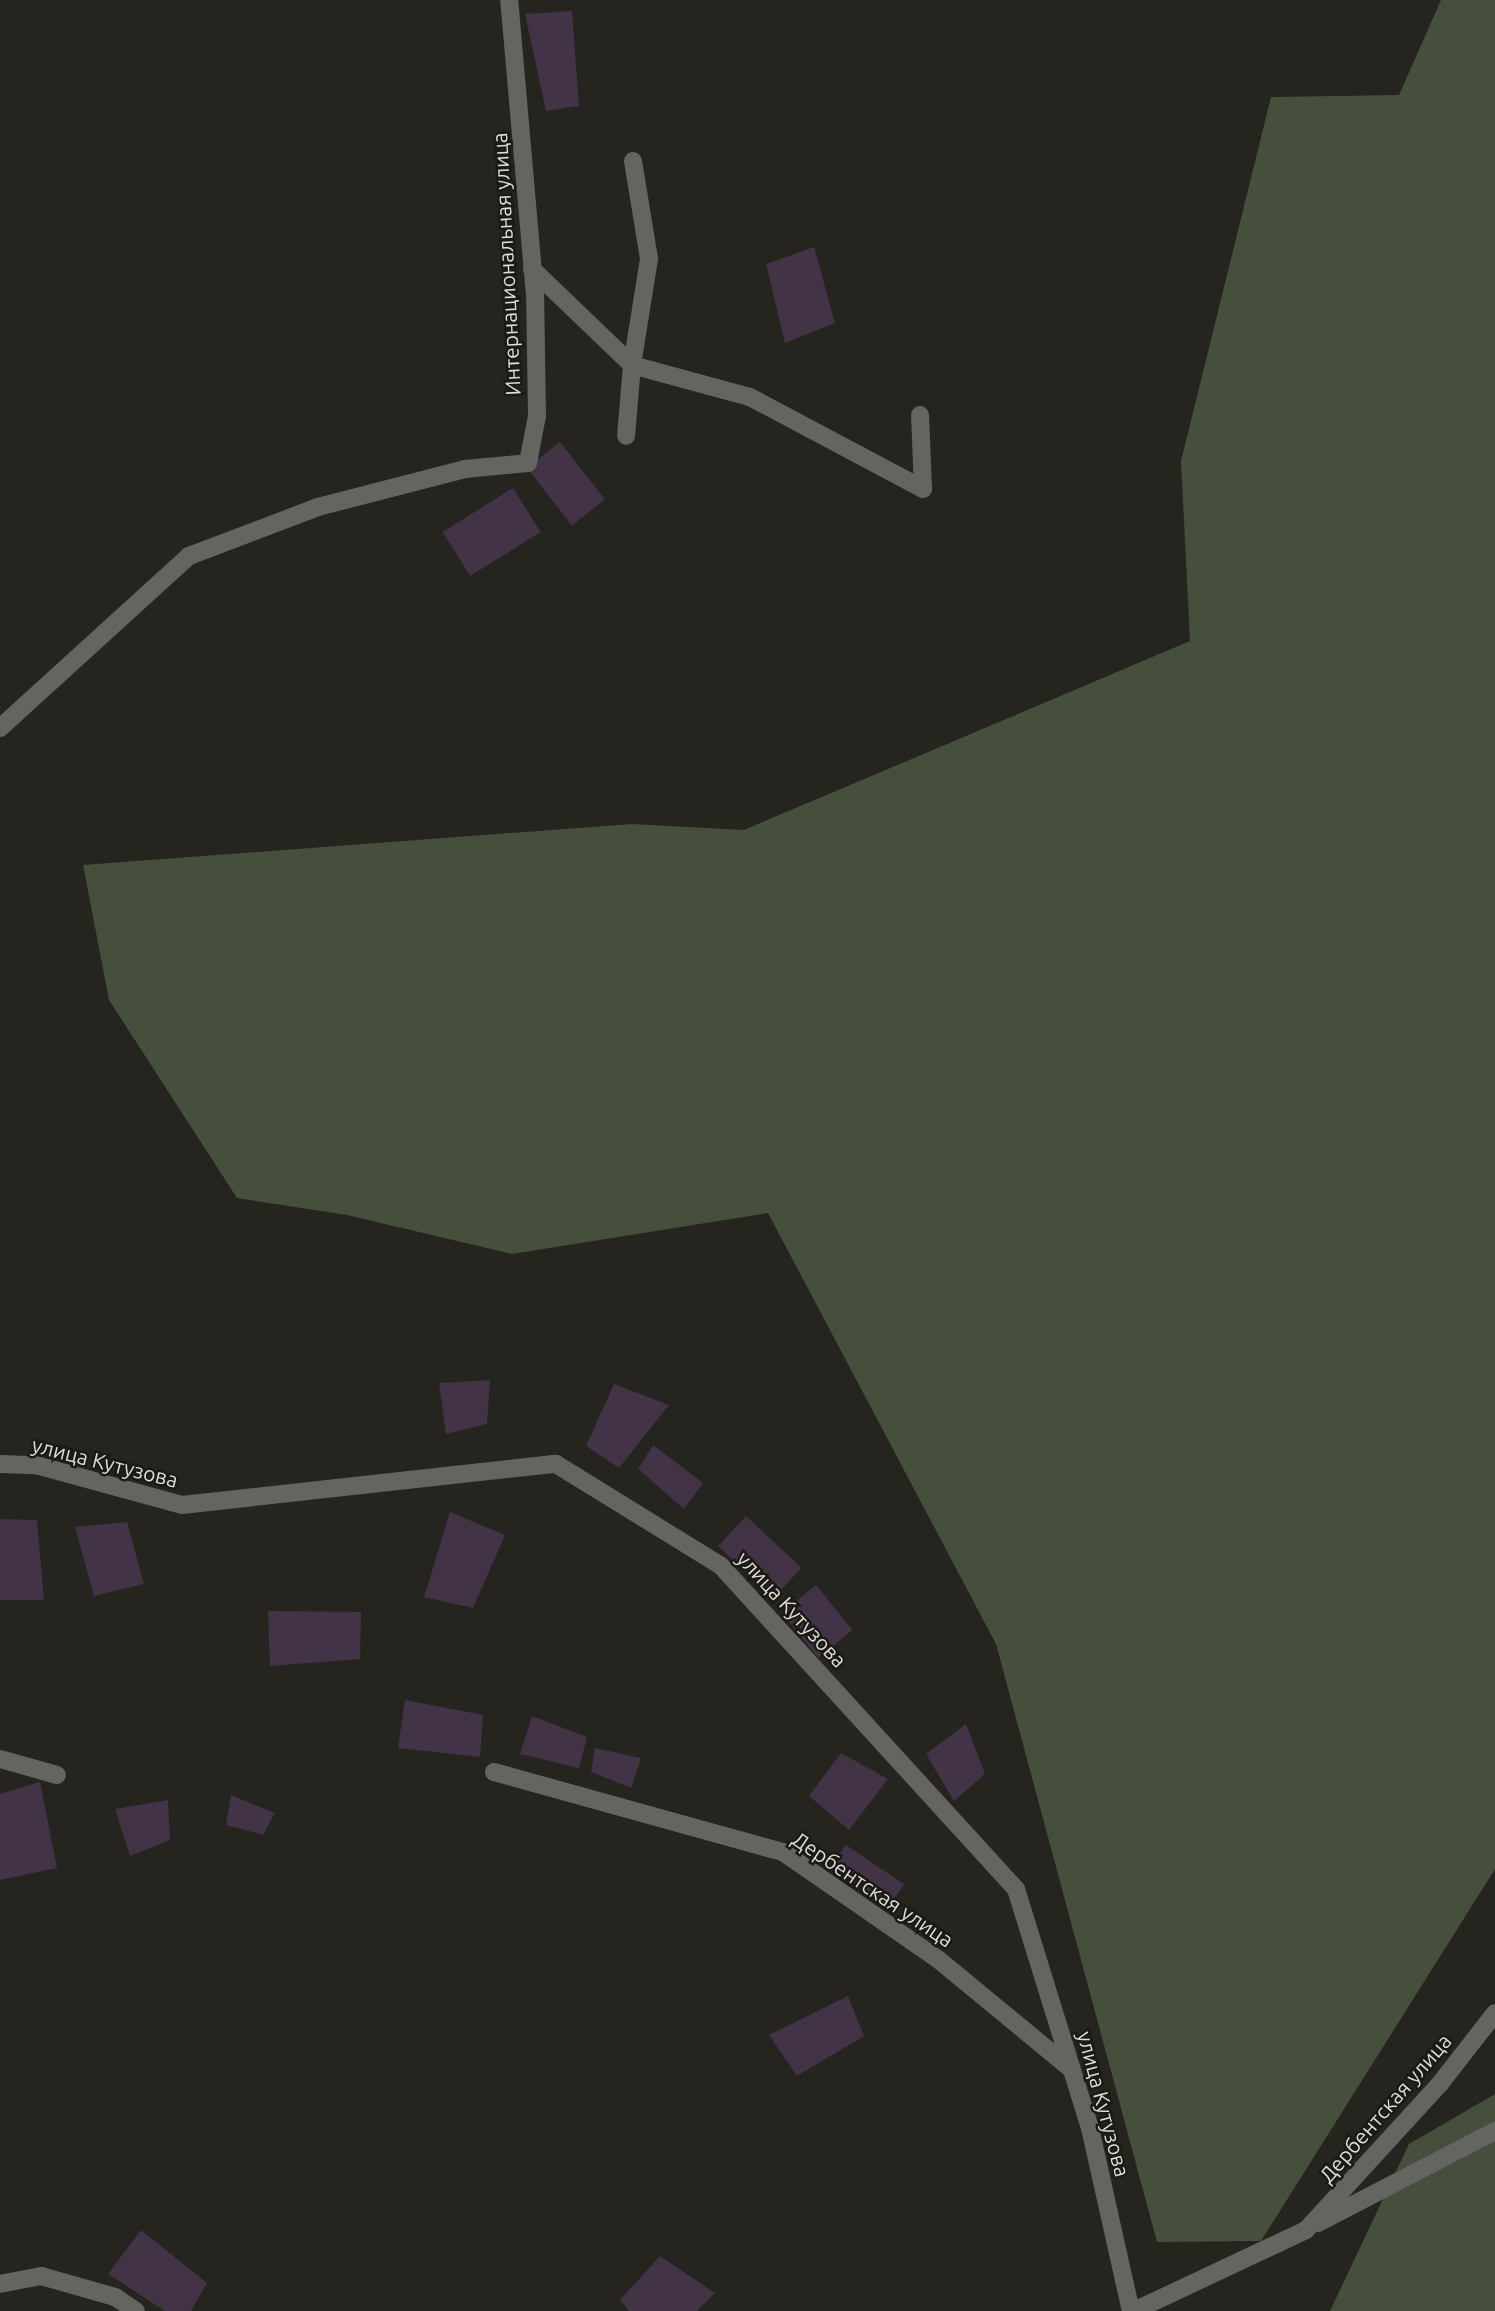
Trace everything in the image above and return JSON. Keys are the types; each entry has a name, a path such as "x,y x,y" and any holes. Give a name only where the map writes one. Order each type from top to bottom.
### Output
{"street":[{"name":"Интернациональная улица","path":"0,728 189,556 318,508 465,469 528,463 537,416 532,269 509,0"},
{"path":"626,436 632,365 649,259 634,161"},
{"path":"532,269 632,365 750,397 923,489 920,415"},
{"name":"улица Кутузова","path":"0,1464 36,1465 182,1504 556,1464 722,1566 1016,1889 1073,2072 1133,2311"},
{"path":"0,1759 57,1775"},
{"name":"Дербентская улица","path":"494,1772 783,1852 939,1960 1073,2072"},
{"name":"Дербентская улица","path":"1306,2230 1439,2085 1495,2013"},
{"name":"Дербентская улица","path":"1133,2311 1306,2230 1495,2131"},
{"path":"0,2284 41,2276 116,2297 136,2311"}],"green space":[{"path":"1441,0 1495,0 1495,1869 1261,2241 1157,2242 996,1644 768,1213 512,1254 347,1215 237,1198 109,1000 83,865 632,824 744,830 1190,641 1181,461 1271,97 1399,95"},
{"path":"1495,2094 1495,2311 1330,2311 1409,2144"}],"building":[{"path":"572,11 579,106 546,111 525,14"},
{"path":"814,247 835,323 785,343 766,264"},
{"path":"560,442 605,500 572,525 527,468"},
{"path":"513,488 541,532 470,576 443,532"},
{"path":"490,1380 487,1424 446,1434 439,1383"},
{"path":"614,1384 669,1405 619,1468 586,1446"},
{"path":"653,1445 703,1483 684,1509 638,1469"},
{"path":"450,1512 505,1535 473,1608 424,1597"},
{"path":"746,1516 802,1568 774,1598 718,1546"},
{"path":"0,1519 37,1520 44,1600 0,1600"},
{"path":"127,1522 144,1584 94,1596 75,1527"},
{"path":"816,1585 853,1630 818,1658 782,1613"},
{"path":"268,1611 361,1612 360,1659 270,1666"},
{"path":"405,1700 483,1715 480,1757 398,1748"},
{"path":"532,1716 587,1737 579,1768 520,1754"},
{"path":"966,1724 985,1774 954,1801 926,1754"},
{"path":"595,1748 641,1758 631,1788 591,1772"},
{"path":"841,1753 888,1779 849,1830 809,1796"},
{"path":"40,1782 57,1868 0,1880 0,1794"},
{"path":"231,1795 275,1813 263,1835 226,1825"},
{"path":"168,1800 170,1840 130,1856 115,1809"},
{"path":"846,1845 904,1884 889,1907 831,1867"},
{"path":"848,1996 864,2036 797,2076 769,2035"},
{"path":"141,2230 207,2283 191,2311 165,2311 108,2274"},
{"path":"660,2256 715,2293 697,2311 629,2311 620,2300"}]}
